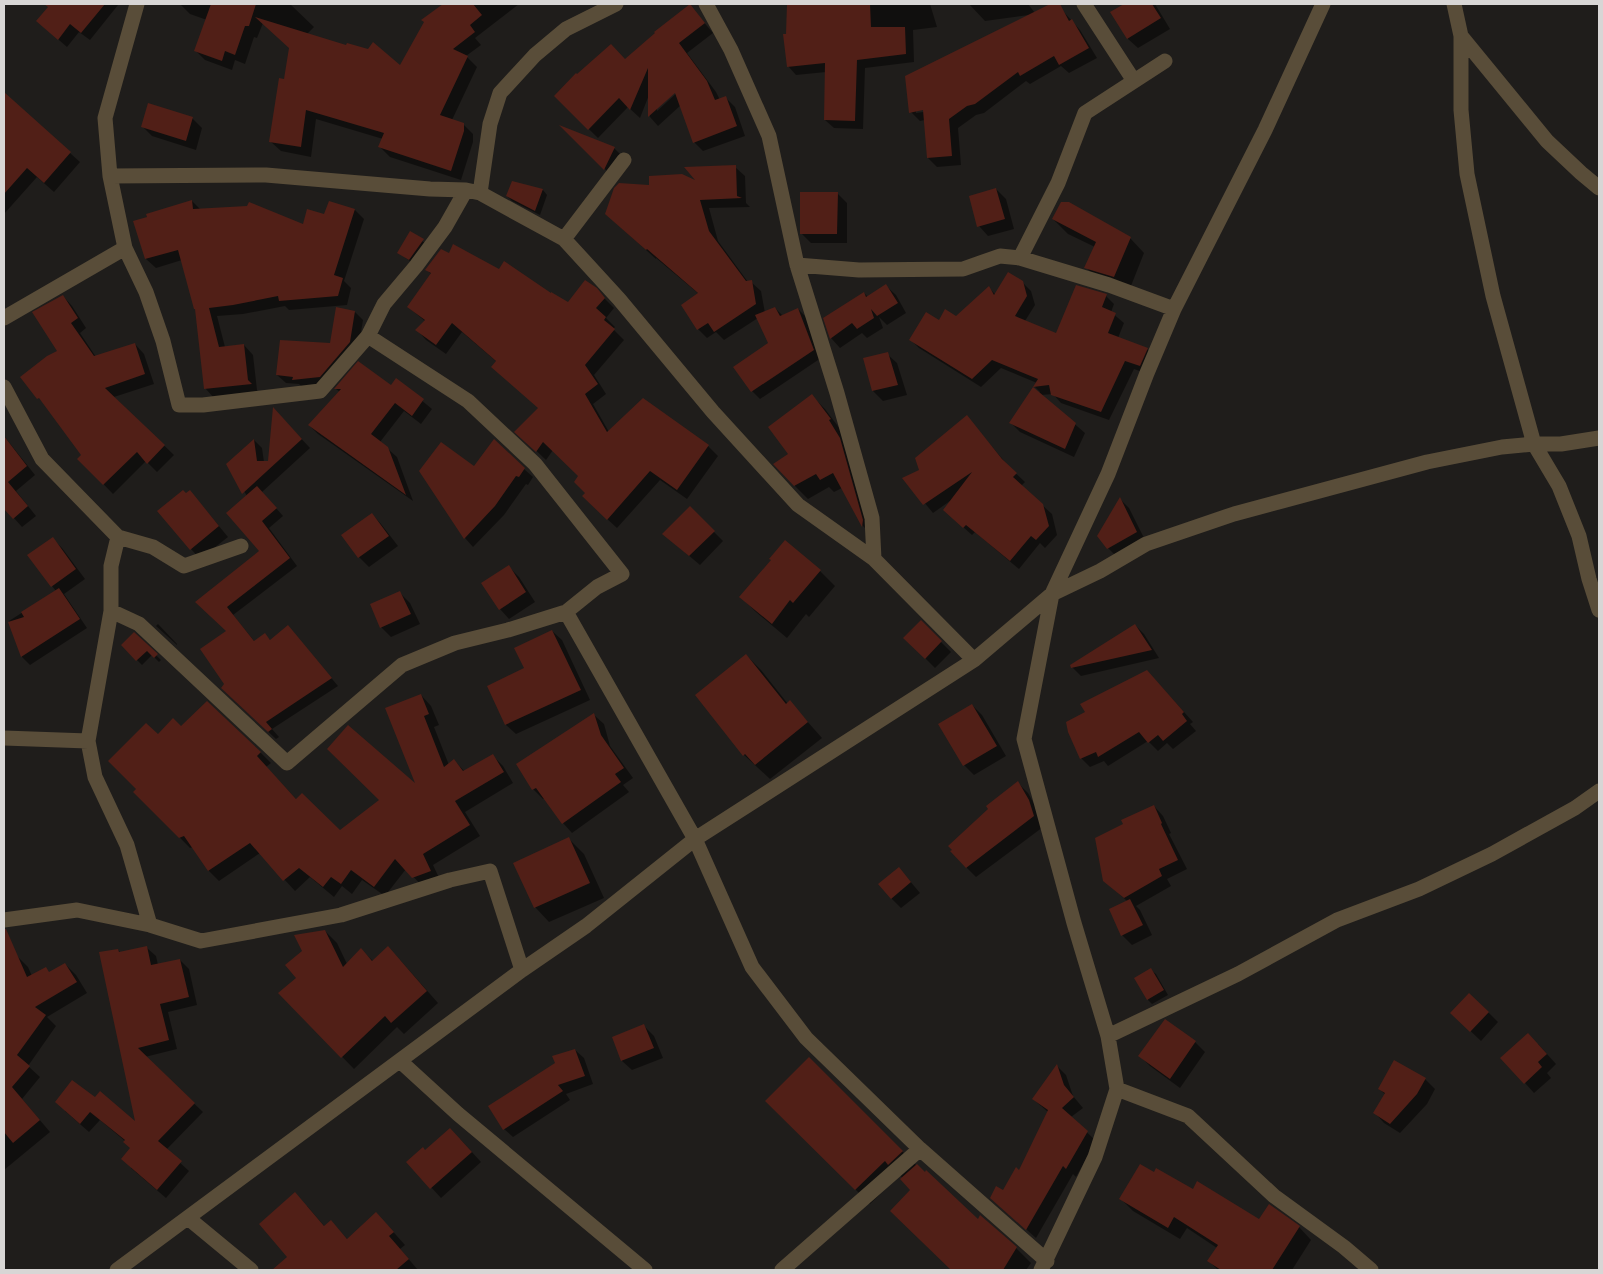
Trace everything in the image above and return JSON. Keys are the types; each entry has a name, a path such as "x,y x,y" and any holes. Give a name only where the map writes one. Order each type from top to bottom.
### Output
{"street":[{"path":"137,4 105,118 110,176 125,248 146,292 163,341 179,405 203,405 320,391 368,336 384,304 473,192 500,93 534,54 566,29 616,4"},
{"path":"706,4 731,50 769,136 797,265 837,393 872,518 874,559"},
{"path":"1084,4 1134,81"},
{"path":"566,612 694,839 752,967 806,1038 1044,1266 1096,1157 1117,1089 1108,1036 1074,923 1024,739 1052,594 1108,474 1174,309 1265,130 1323,4"},
{"path":"1454,4 1461,36 1462,110 1467,174 1493,296 1534,444 1559,486 1575,528 1599,610"},
{"path":"1461,36 1547,141 1599,188"},
{"path":"1020,258 1058,183 1085,113 1165,61"},
{"path":"564,239 624,160"},
{"path":"110,176 266,174 473,192 564,239 619,299 713,412 798,505 874,559 974,660"},
{"path":"4,318 125,248"},
{"path":"797,265 859,270 963,268 1000,256 1020,258 1174,309"},
{"path":"111,611 139,624 287,763 402,665 455,643 508,630 566,612 597,588 622,574 535,464 468,402 368,336"},
{"path":"4,388 42,459 118,537 153,548 184,566 241,546"},
{"path":"117,1270 522,970 586,926 694,839 974,660 1052,594 1100,571 1146,544 1234,514 1427,462 1502,448 1534,444 1561,444 1599,438"},
{"path":"118,537 111,566 111,611 88,741 96,777 127,844 150,925"},
{"path":"4,738 88,741"},
{"path":"1108,1036 1238,974 1337,920 1419,888 1492,854 1575,808 1599,791"},
{"path":"4,920 77,910 150,925 201,941 341,915 450,880 490,871 522,970"},
{"path":"400,1061 458,1114 645,1270"},
{"path":"1117,1089 1188,1116 1274,1196 1344,1247 1371,1270"},
{"path":"782,1270 920,1149"},
{"path":"188,1218 251,1270"}],"building":[{"path":"44,4 105,4 81,33 70,24 58,40 36,21 48,7"},
{"path":"211,4 256,4 249,26 245,26 235,55 225,51 222,61 194,51"},
{"path":"443,4 473,4 482,15 470,25 475,32 453,49 468,56 440,115 464,123 464,131 451,171 378,147 384,133 306,110 301,147 269,142 279,78 284,79 289,48 255,17 346,45 347,43 368,49 373,42 400,65 424,22 421,20"},
{"path":"690,4 705,23 679,43 707,81 715,100 726,96 737,126 693,143 675,93 648,117 648,68 630,110 619,98 588,130 554,96 576,73 611,44 625,59 654,32"},
{"path":"787,4 870,4 871,27 905,27 906,54 857,60 855,121 824,120 825,63 787,67 783,34 786,34"},
{"path":"1050,4 1060,4 1069,21 1072,19 1089,48 1059,65 1054,56 1020,76 1018,72 975,104 967,106 949,119 952,156 927,158 923,110 909,113 905,76"},
{"path":"1124,4 1152,4 1161,18 1127,39 1110,12"},
{"path":"4,92 71,152 44,183 27,168 4,194"},
{"path":"148,103 193,117 186,141 141,127"},
{"path":"559,125 615,147 604,170"},
{"path":"736,165 737,196 742,198 700,200 709,231 746,281 752,280 756,304 714,332 708,323 697,330 681,305 698,293 605,214 614,188 619,183 649,185 649,176 682,174 695,180 684,167"},
{"path":"512,181 543,189 535,211 506,196"},
{"path":"996,188 1005,219 977,227 969,196"},
{"path":"800,192 838,192 837,234 800,234"},
{"path":"192,200 193,209 247,206 249,202 303,224 307,209 324,214 329,201 355,209 334,275 343,278 338,296 279,301 278,296 209,308 219,347 244,344 248,380 252,384 204,389 195,309 178,250 145,259 133,221 147,217 146,214"},
{"path":"1061,202 1069,202 1131,237 1114,277 1084,268 1096,242 1052,219"},
{"path":"410,231 424,239 409,260 397,253"},
{"path":"453,244 499,269 504,261 551,293 568,302 585,280 597,288 605,298 596,308 606,317 604,320 615,329 585,365 598,384 585,394 607,432 643,398 709,445 677,490 650,471 607,520 582,496 585,493 574,482 578,476 543,442 536,452 514,432 538,408 491,367 496,361 452,323 436,345 415,330 425,320 407,307 431,273 425,270 441,249 449,253"},
{"path":"1008,272 1023,281 1027,296 1015,316 1056,333 1076,285 1107,294 1102,307 1116,313 1108,333 1148,348 1140,366 1125,361 1101,412 1051,395 1049,385 1033,387 1038,379 992,360 972,379 909,340 926,312 939,320 945,309 956,316 989,286 994,295"},
{"path":"886,284 898,303 877,316 871,309 874,318 857,329 852,323 830,339 823,318 864,292 866,297"},
{"path":"63,295 78,318 71,323 94,356 135,343 145,374 105,388 165,445 147,464 137,452 103,485 77,459 81,455 39,398 37,399 20,377 47,356 57,351 32,312"},
{"path":"336,307 355,311 350,342 320,377 292,380 293,377 276,375 280,340 330,343"},
{"path":"775,307 780,316 798,308 814,350 751,392 733,367 768,343 755,315"},
{"path":"888,352 898,385 872,391 863,358"},
{"path":"358,361 391,385 396,378 424,399 412,416 395,403 371,434 388,447 406,495 308,425 341,389 334,389"},
{"path":"1033,387 1076,423 1065,449 1009,423"},
{"path":"812,394 831,419 829,420 840,438 863,520 862,527 833,473 820,480 816,474 794,486 773,464 788,454 768,427"},
{"path":"273,407 302,439 242,494 226,464 254,439 257,461 268,461"},
{"path":"967,415 1002,459 1017,473 1013,477 1043,504 1049,526 1036,540 1031,536 1010,561 966,525 963,528 943,510 972,472 923,505 902,478 919,470 915,458"},
{"path":"4,436 27,466 8,482 28,506 13,519 4,509"},
{"path":"494,439 525,468 519,477 516,476 495,506 464,539 419,471 441,442 474,466"},
{"path":"257,486 277,508 262,521 290,558 227,607 254,641 265,633 270,640 288,625 332,678 266,722 272,729 268,732 221,688 224,684 200,649 226,631 195,602 259,551 226,513"},
{"path":"183,490 186,493 190,490 219,526 190,550 157,511"},
{"path":"1120,497 1137,532 1107,549 1097,536"},
{"path":"690,506 715,531 689,556 662,534"},
{"path":"372,513 389,536 358,558 341,535"},
{"path":"53,537 76,569 51,587 27,555"},
{"path":"785,540 821,570 793,603 790,600 772,624 739,597 771,560 769,559"},
{"path":"509,565 526,592 499,610 481,583"},
{"path":"59,588 80,619 21,657 8,622 24,617 21,612"},
{"path":"400,591 411,614 380,628 370,604"},
{"path":"921,620 942,641 925,659 903,638"},
{"path":"1135,624 1152,650 1071,668 1070,665"},
{"path":"552,630 581,690 505,725 487,686 524,668 514,648"},
{"path":"134,632 158,654 154,658 147,651 136,661 121,645"},
{"path":"746,654 786,704 790,700 808,722 755,765 745,754 743,756 695,695"},
{"path":"1147,670 1184,712 1182,714 1187,721 1163,741 1158,735 1148,743 1139,732 1098,757 1096,752 1080,759 1068,732 1066,722 1085,712 1080,704"},
{"path":"421,694 429,714 424,716 444,767 454,759 463,771 493,754 504,772 455,801 470,825 423,854 431,871 412,878 395,859 374,887 351,870 341,884 331,877 323,887 299,868 283,881 250,843 208,871 184,836 179,838 133,792 136,789 108,761 146,723 158,734 173,718 181,726 207,701 261,752 257,756 296,799 302,793 340,830 379,800 327,749 348,725 415,783 385,708"},
{"path":"972,704 997,746 963,766 938,724"},
{"path":"594,713 601,735 624,768 615,774 621,782 562,824 536,788 532,790 516,764"},
{"path":"1018,781 1029,800 1034,816 966,868 950,851 952,850 948,846 988,809 986,806"},
{"path":"1154,805 1178,860 1159,869 1162,876 1124,898 1103,881 1095,838 1123,824 1121,820"},
{"path":"569,837 590,883 534,908 513,863"},
{"path":"899,867 911,882 891,899 878,884"},
{"path":"1130,899 1143,925 1121,936 1109,909"},
{"path":"4,929 6,929 27,977 46,967 49,972 65,963 77,982 35,1007 46,1015 17,1055 30,1066 12,1087 40,1120 13,1143 4,1132"},
{"path":"325,930 343,967 361,948 372,961 388,946 427,991 391,1023 385,1016 341,1058 278,993 296,978 285,965 302,951 294,935"},
{"path":"147,946 151,965 180,959 189,997 160,1004 169,1040 138,1048 195,1103 158,1141 182,1161 157,1190 121,1159 130,1148 123,1142 125,1140 90,1112 80,1124 55,1102 72,1080 95,1097 100,1091 135,1121 99,952 118,949 119,952"},
{"path":"1151,968 1164,990 1147,1000 1134,978"},
{"path":"1469,993 1489,1012 1470,1032 1450,1013"},
{"path":"1165,1019 1196,1041 1170,1079 1138,1056"},
{"path":"644,1024 654,1048 621,1061 612,1037"},
{"path":"1528,1033 1547,1054 1538,1062 1542,1067 1524,1084 1500,1058"},
{"path":"575,1049 585,1076 558,1085 563,1091 503,1130 488,1106 555,1063 552,1056"},
{"path":"809,1057 903,1151 888,1165 885,1161 855,1190 765,1101"},
{"path":"1394,1060 1426,1078 1417,1094 1390,1124 1373,1113 1385,1093 1378,1089"},
{"path":"1057,1064 1064,1085 1074,1097 1062,1108 1088,1131 1066,1169 1063,1166 1026,1230 990,1198 996,1186 1003,1190 1016,1167 1019,1170 1048,1110 1032,1099"},
{"path":"450,1128 472,1152 430,1189 406,1162 423,1147 425,1150"},
{"path":"917,1164 925,1172 926,1170 978,1219 980,1215 1017,1247 1003,1270 951,1270 890,1211 910,1190 900,1179"},
{"path":"1140,1164 1154,1172 1156,1168 1193,1189 1197,1181 1259,1219 1269,1204 1300,1226 1272,1270 1221,1270 1207,1261 1218,1245 1174,1217 1168,1228 1119,1199"},
{"path":"295,1192 324,1226 331,1220 347,1239 376,1212 394,1232 389,1236 409,1259 396,1270 272,1270 287,1257 259,1224"}]}
